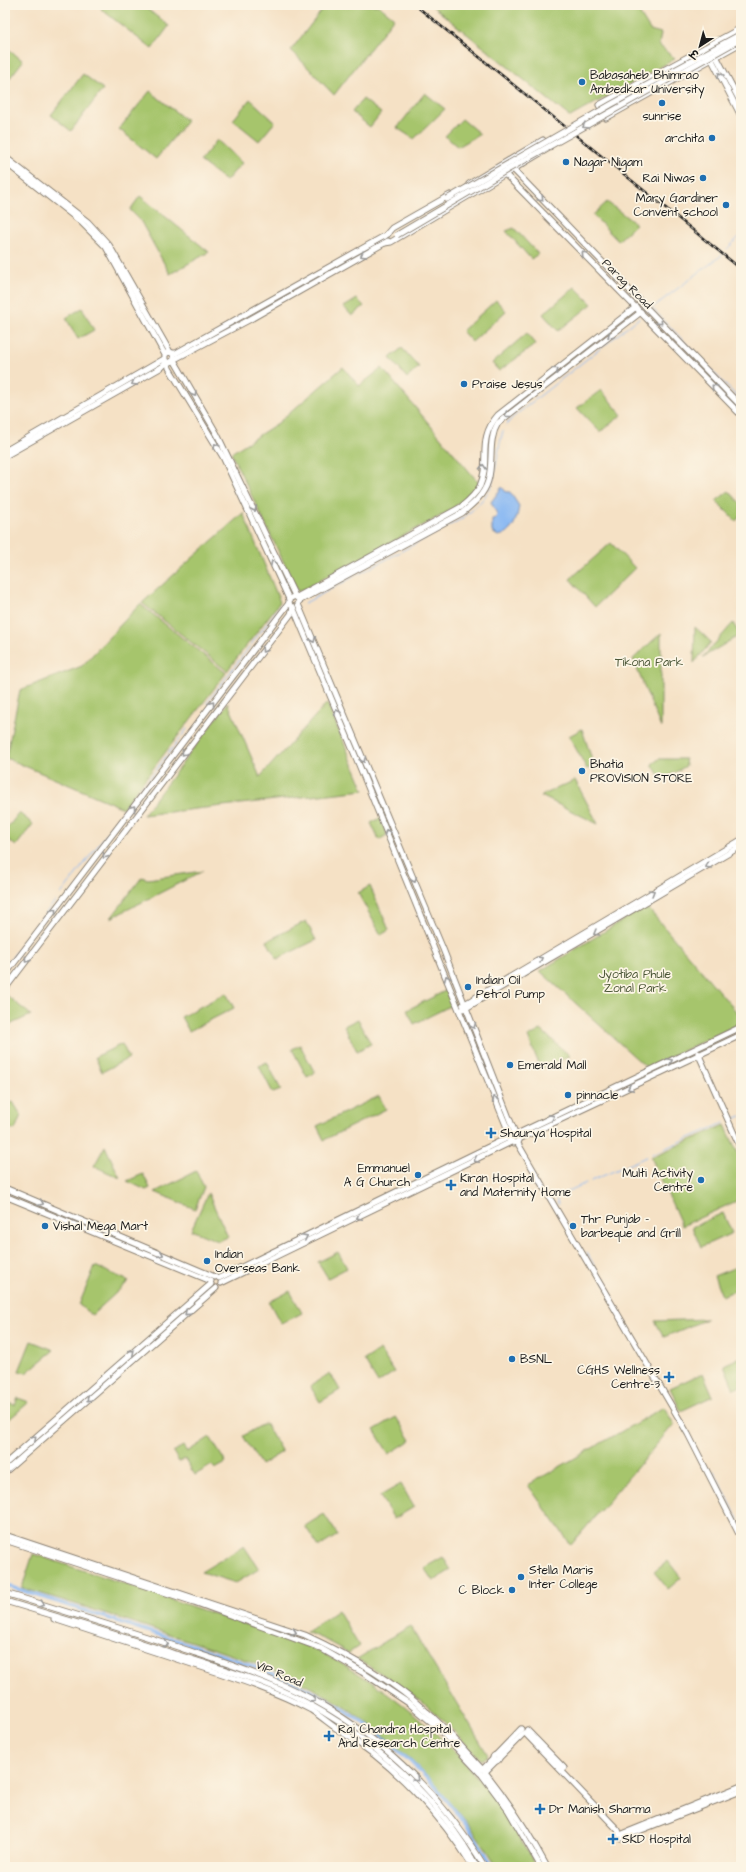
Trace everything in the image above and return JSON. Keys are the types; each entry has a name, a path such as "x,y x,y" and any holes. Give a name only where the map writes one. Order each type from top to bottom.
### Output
{"street":[{"path":"741,28 599,105 606,118 741,43"},
{"path":"5,456 162,367 169,358 247,321 385,242 396,233 571,127 741,34"},
{"path":"5,451 385,236 396,233 741,39"},
{"path":"708,46 741,103"},
{"path":"715,58 741,116"},
{"path":"385,236 392,228 543,140 549,149 391,242 385,242"},
{"path":"5,157 93,230 106,248 169,358 220,439 294,602 440,940 514,1138"},
{"name":"Parag Road","path":"507,161 741,406"},
{"path":"5,162 93,230"},
{"name":"Parag Road","path":"498,166 741,415"},
{"path":"5,975 294,602 461,507 480,487 485,438 491,422 636,307"},
{"path":"5,989 291,614 294,602 462,512 475,502 484,490 488,480 493,432 498,423 642,314 649,311"},
{"path":"294,602 514,1138 688,1434 741,1538"},
{"path":"501,985 741,840"},
{"path":"460,1009 741,846"},
{"path":"5,1464 216,1281 741,1027"},
{"path":"514,1138 741,1035"},
{"path":"696,1048 741,1149"},
{"path":"5,1188 216,1281 219,1287 216,1288 5,1472"},
{"path":"5,1196 216,1281"},
{"path":"5,1535 305,1635 328,1646 405,1693 442,1726 503,1795 525,1828 547,1867"},
{"path":"5,1540 194,1602 320,1648 362,1672 410,1704 436,1726 483,1772 512,1816 541,1867"},
{"name":"VIP Road","path":"5,1593 236,1667 288,1688 328,1708 389,1752 418,1780 450,1816 485,1867"},
{"name":"VIP Road","path":"5,1602 246,1682 284,1697 312,1711 350,1736 383,1762 401,1779 437,1817 473,1867"},
{"name":"VIP Road","path":"5,1602 94,1627 262,1682 302,1701 340,1723 374,1748 400,1770 451,1828 477,1867"},
{"path":"483,1772 524,1731 623,1835"},
{"path":"623,1835 741,1786"},
{"path":"623,1835 741,1791"}],"green space":[{"path":"104,5 142,5 169,26 152,49 101,9"},
{"path":"326,5 378,5 394,18 334,95 291,50"},
{"name":"Babasaheb Bhimrao Ambedkar University","path":"431,5 640,5 638,11 650,30 661,33 659,45 675,59 570,117"},
{"path":"5,46 23,61 5,84"},
{"path":"83,74 103,89 71,131 51,115"},
{"path":"150,91 187,121 156,159 119,129"},
{"path":"425,93 445,109 414,139 397,128"},
{"path":"250,99 275,122 259,141 233,120"},
{"path":"363,99 381,113 370,127 352,112"},
{"path":"462,119 480,134 458,147 445,136"},
{"path":"217,140 242,163 226,181 200,161"},
{"path":"140,196 209,252 170,274 140,220 130,210"},
{"path":"607,202 636,224 618,241 593,215"},
{"path":"514,228 538,254 531,259 506,231"},
{"path":"575,287 592,304 558,331 543,314"},
{"path":"357,299 364,306 352,316 344,307"},
{"path":"496,300 506,311 472,342 462,331"},
{"path":"82,308 94,330 78,339 66,318"},
{"path":"527,333 536,344 499,371 492,363"},
{"path":"402,348 419,367 407,378 390,358"},
{"path":"343,367 359,386 382,368 479,483 471,494 448,512 298,592 231,453 278,423"},
{"path":"601,390 622,415 600,432 577,408"},
{"path":"729,491 741,504 741,515 736,521 716,501"},
{"path":"243,513 280,602 227,671 142,603"},
{"path":"611,543 635,568 595,607 570,579"},
{"path":"140,604 226,673 123,808 6,758 20,690 82,666"},
{"path":"733,623 740,635 703,657"},
{"path":"695,627 711,642 694,663"},
{"name":"Tikona Park","path":"661,633 661,728 633,659"},
{"path":"228,703 260,777 327,703 364,790 143,815"},
{"path":"582,729 594,766 587,769 569,736"},
{"path":"659,759 685,759 686,766 662,780 652,764"},
{"path":"575,780 598,824 541,796"},
{"path":"19,813 33,824 16,846 5,837 5,831"},
{"path":"380,818 387,835 379,840 371,823"},
{"path":"203,871 111,918 142,877 148,879"},
{"path":"370,886 389,930 381,935 358,893"},
{"name":"Jyotiba Phule Zonal Park","path":"646,906 741,1017 741,1023 647,1068 540,971"},
{"path":"306,921 316,940 277,959 267,941"},
{"path":"447,990 454,1004 414,1024 407,1010"},
{"path":"226,993 234,1008 189,1031 181,1017"},
{"path":"5,994 31,1015 5,1027"},
{"path":"358,1019 371,1044 357,1051 344,1026"},
{"path":"541,1030 570,1056 541,1069 528,1037"},
{"path":"122,1044 129,1058 102,1072 95,1057"},
{"path":"300,1045 315,1073 307,1077 292,1049"},
{"path":"267,1062 281,1090 273,1093 259,1066"},
{"path":"379,1096 386,1109 324,1140 317,1126"},
{"path":"13,1102 21,1115 15,1130 5,1126 5,1106"},
{"name":"Multi Activity Centre","path":"725,1125 741,1160 741,1199 682,1226 651,1157"},
{"path":"105,1146 120,1178 94,1166"},
{"path":"196,1171 204,1187 195,1209 155,1192"},
{"path":"143,1174 150,1188 146,1190 127,1181"},
{"path":"208,1193 228,1237 218,1241 191,1230"},
{"path":"723,1213 732,1233 701,1247 692,1227"},
{"path":"338,1252 347,1268 328,1278 318,1262"},
{"path":"741,1265 741,1288 722,1296 714,1276"},
{"path":"95,1266 129,1281 92,1315 79,1305"},
{"path":"290,1291 302,1313 281,1324 269,1302"},
{"path":"707,1319 664,1337 655,1321"},
{"path":"31,1341 54,1350 26,1373 19,1371"},
{"path":"380,1350 394,1372 378,1383 364,1360"},
{"path":"741,1357 741,1386 734,1389 724,1365"},
{"path":"330,1373 340,1390 320,1402 310,1386"},
{"path":"703,1373 713,1396 681,1411 670,1388"},
{"path":"18,1398 29,1402 5,1423 7,1403 15,1405"},
{"path":"664,1407 674,1424 571,1545 528,1485"},
{"path":"396,1417 411,1440 389,1454 374,1430"},
{"path":"265,1423 282,1452 261,1465 243,1436"},
{"path":"210,1437 226,1463 215,1469 212,1465 195,1475 185,1459 179,1462 173,1452 183,1446 187,1452"},
{"path":"401,1484 414,1507 394,1519 380,1496"},
{"path":"324,1514 338,1535 319,1547 305,1526"},
{"path":"244,1546 259,1569 236,1583 201,1572"},
{"path":"33,1554 287,1638 322,1653 357,1673 389,1694 419,1718 472,1771 517,1833 537,1867 497,1867 467,1823 408,1757 380,1732 334,1700 296,1680 236,1657 117,1617 22,1588"},
{"path":"443,1557 451,1570 433,1581 424,1568"},
{"path":"668,1561 681,1578 668,1589 654,1572"},
{"path":"338,1610 359,1646 349,1653 306,1632"},
{"path":"410,1626 488,1755 482,1761 421,1701 398,1684 357,1659"}],"water":[{"path":"502,487 506,492 510,492 519,506 517,516 511,529 503,535 498,536 492,532 492,519 496,518 497,514 491,502"}],"waterway":[{"path":"727,249 741,235"},
{"path":"722,255 652,308 741,401"},
{"path":"506,425 513,417 639,318"},
{"path":"305,603 468,514 477,506 491,486 503,431"},
{"path":"207,703 281,605"},
{"path":"126,809 187,729"},
{"path":"61,894 119,818"},
{"path":"5,967 55,901"},
{"path":"733,1119 741,1116"},
{"path":"652,1154 724,1123"},
{"path":"591,1181 646,1157"},
{"path":"558,1204 556,1197 586,1183"},
{"path":"587,1253 613,1298"},
{"path":"714,1471 739,1521"},
{"path":"5,1585 189,1644 267,1672 324,1698 373,1730 420,1771 460,1817 478,1842 493,1867"}],"railway":[{"path":"415,5 741,269"}],"place":[{"name":"Babasaheb Bhimrao Ambedkar University","path":"582,82"},
{"name":"sunrise","path":"662,103"},
{"name":"archita","path":"712,138"},
{"name":"Nagar Nigam","path":"566,162"},
{"name":"Rai Niwas","path":"703,178"},
{"name":"Mary Gardiner Convent school","path":"726,205"},
{"name":"Praise Jesus","path":"464,384"},
{"name":"Bhatia PROVISION STORE","path":"582,771"},
{"name":"Indian Oil Petrol Pump","path":"468,987"},
{"name":"Emerald Mall","path":"510,1065"},
{"name":"pinnacle","path":"568,1095"},
{"name":"Shaurya Hospital","path":"491,1133"},
{"name":"Emmanuel A G Church","path":"418,1175"},
{"name":"Multi Activity Centre","path":"701,1180"},
{"name":"Kiran Hospital and Maternity Home","path":"451,1185"},
{"name":"Vishal Mega Mart","path":"45,1226"},
{"name":"Thr Punjab - barbeque and Grill","path":"573,1226"},
{"name":"Indian Overseas Bank","path":"207,1261"},
{"name":"BSNL","path":"512,1359"},
{"name":"CGHS Wellness Centre-3","path":"669,1377"},
{"name":"Stella Maris Inter College","path":"521,1577"},
{"name":"C Block","path":"512,1590"},
{"name":"Raj Chandra Hospital And Research Centre","path":"329,1736"},
{"name":"Dr Manish Sharma","path":"540,1809"},
{"name":"SKD Hospital","path":"613,1839"}]}
